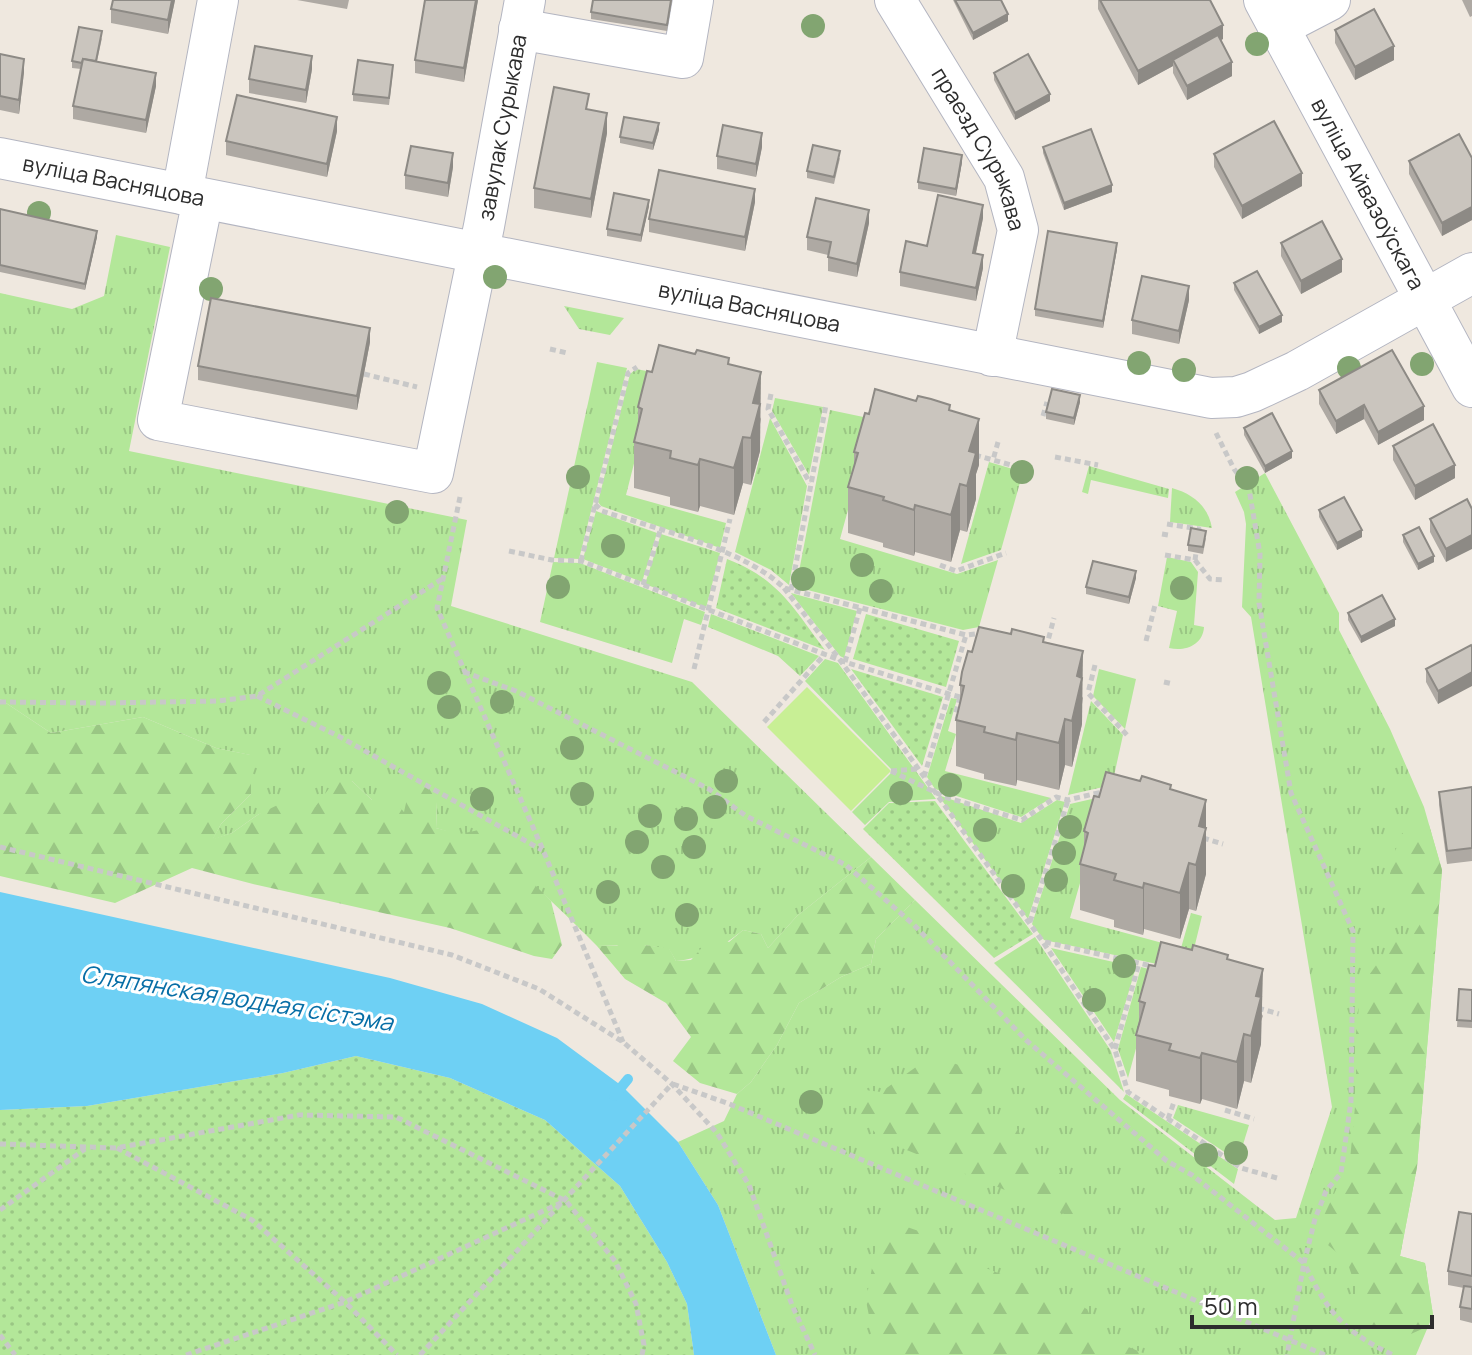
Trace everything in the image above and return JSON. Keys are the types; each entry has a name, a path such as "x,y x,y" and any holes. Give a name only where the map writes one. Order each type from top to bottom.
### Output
{"street":[{"path":"192,196 218,0"},
{"path":"522,15 683,58 693,0"},
{"name":"праезд Сурыкава","path":"895,0 1004,178 1018,230 992,356"},
{"path":"1271,13 1330,0"},
{"name":"вуліца Айвазоўскага","path":"1271,13 1472,387"},
{"name":"завулак Сурыкава","path":"192,196 158,420 433,473 522,15"},
{"name":"вуліца Васняцова","path":"0,158 478,253 562,286 992,356 1094,388 1236,397 1297,371 1472,273"}],"path":[{"path":"550,349 567,353"},
{"path":"581,561 628,373 637,367"},
{"path":"364,374 402,384"},
{"path":"771,394 768,409 811,484"},
{"path":"1045,413 1049,395"},
{"path":"788,589 826,405"},
{"path":"753,406 768,409"},
{"path":"1212,424 1234,469 1249,489 1260,554 1259,603 1291,793 1353,931 1351,1101 1341,1173 1326,1191 1315,1219 1287,1355"},
{"path":"993,460 998,442"},
{"path":"968,453 1029,470"},
{"path":"1055,457 1098,465"},
{"path":"462,486 437,608 623,1042"},
{"path":"595,504 599,510 724,552 770,574 788,589 1043,942 1115,1050 1128,1092 1241,1168 1277,1178"},
{"path":"694,669 730,519"},
{"path":"1167,524 1199,529 1198,536"},
{"path":"643,585 660,531"},
{"path":"509,551 552,560 581,561 842,661 960,697"},
{"path":"940,565 956,571 1006,553"},
{"path":"1195,560 1196,553"},
{"path":"1165,555 1195,560 1210,579 1224,580"},
{"path":"0,702 218,701 257,696 443,579"},
{"path":"788,589 966,635 981,633 974,646"},
{"path":"1146,641 1155,605"},
{"path":"842,661 860,608"},
{"path":"1045,653 1054,618"},
{"path":"924,778 966,635"},
{"path":"764,722 825,654"},
{"path":"1088,693 1095,665"},
{"path":"464,672 516,691 558,712 709,789 746,816 846,865 914,925 1026,1040 1167,1161 1192,1175 1304,1263 1321,1299 1340,1322 1364,1341 1393,1355"},
{"path":"1164,682 1173,684"},
{"path":"962,719 955,716 963,684"},
{"path":"1075,690 1088,693 1127,735"},
{"path":"257,696 340,737 543,850"},
{"path":"918,769 891,771 933,792 1022,820 1056,797 1068,800 1114,790 1109,800"},
{"path":"1030,923 1068,800"},
{"path":"1193,835 1223,844"},
{"path":"0,847 452,955 539,989 623,1042 672,1084 717,1133 749,1185 792,1305 815,1355"},
{"path":"1043,942 1164,968"},
{"path":"1115,1050 1139,963"},
{"path":"1251,1006 1279,1014"},
{"path":"420,1355 672,1084"},
{"path":"672,1084 727,1103 1325,1355"},
{"path":"1168,1119 1174,1102"},
{"path":"1225,1110 1254,1119"},
{"path":"0,1144 116,1148 299,1115 396,1117 566,1201 615,1261 636,1304 644,1345 642,1355"},
{"path":"116,1148 252,1220 345,1302 397,1355"},
{"path":"0,1210 86,1149"},
{"path":"186,1355 345,1302 566,1201"},
{"path":"0,1335 15,1355"}],"green space":[{"path":"116,235 170,247 129,451 467,520 451,606 692,682 871,857 797,916 768,948 761,934 743,930 712,951 676,961 669,949 644,945 597,946 543,893 503,861 459,836 436,828 437,802 404,812 372,800 352,781 315,808 259,814 232,833 212,840 221,824 251,794 250,755 216,748 143,717 51,733 0,699 0,293 72,309 104,296"},
{"path":"564,306 624,318 610,335 579,329"},
{"path":"597,362 627,368 579,559 554,558"},
{"path":"636,369 657,373 626,495 726,523 720,548 601,506 598,502 630,374"},
{"path":"775,398 823,407 809,475 772,411"},
{"path":"830,410 873,419 840,539 957,574 998,560 979,627 963,630 796,587"},
{"path":"770,418 807,486 789,585 771,570 735,552"},
{"path":"989,462 1023,472 1001,550 961,564"},
{"path":"1089,466 1169,489 1168,498 1091,480 1088,494 1082,492"},
{"path":"1265,473 1339,613 1339,630 1390,729 1424,807 1442,870 1417,1167 1400,1256 1425,1263 1433,1315 1416,1355 776,1355 718,1205 678,1142 724,1121 737,1094 751,1082 777,1045 799,1003 841,977 871,964 876,939 915,900 1120,1100 1275,1220 1296,1218 1332,1107 1251,617 1242,607 1246,524 1235,492"},
{"path":"1172,488 1198,502 1207,513 1212,528 1170,522"},
{"path":"596,511 657,533 642,582 583,559"},
{"path":"661,534 720,553 706,608 645,584"},
{"path":"1167,557 1191,562 1198,572 1194,625 1204,627 1203,633 1197,643 1181,649 1169,648 1177,611 1158,606"},
{"path":"727,559 760,576 784,596 825,650 716,608"},
{"path":"553,562 580,563 705,612 701,625 684,619 672,663 540,622"},
{"path":"791,593 857,611 844,658 840,656"},
{"path":"711,614 819,656 800,676 778,656 708,627"},
{"path":"866,614 959,641 946,687 853,659"},
{"path":"825,659 838,663 936,799 889,802 865,825 852,812 893,771 805,681"},
{"path":"851,669 943,697 922,766"},
{"path":"1099,669 1136,679 1125,729 1093,696"},
{"path":"807,687 891,771 851,811 767,727"},
{"path":"951,698 957,699 948,731 956,734 945,771 1051,798 1021,817 935,789 927,777"},
{"path":"0,699 51,733 143,717 216,748 251,755 251,794 221,824 213,839 232,833 259,814 288,800 315,807 334,782 352,781 372,800 389,795 404,812 410,785 424,780 437,802 436,828 460,834 502,825 532,861 533,883 551,901 562,945 552,959 534,956 450,928 192,868 115,903 0,876"},
{"path":"1091,701 1123,735 1112,785 1068,795"},
{"path":"938,795 1021,823 1057,800 1065,802 1028,919"},
{"path":"1105,796 1070,918 1181,948 1191,913 1202,916 1190,965 1171,967 1044,940 1032,924 1070,804"},
{"path":"935,801 1033,934 994,958 863,829 889,803"},
{"path":"1411,823 1429,825 1442,870 1417,1167 1400,1256 1425,1263 1433,1315 1422,1329 1402,1338 1370,1325 1357,1307 1355,1285 1347,1261 1328,1245 1320,1224 1350,1160 1360,998 1367,978 1392,943 1412,937 1422,921 1401,908 1387,886 1399,837"},
{"path":"871,857 915,900 876,939 871,964 841,977 799,1003 777,1045 751,1082 737,1094 700,1083 673,1061 691,1037 666,1003 625,979 597,946 617,946 633,934 644,945 669,948 676,961 691,960 714,934 729,942 743,930 761,934 768,948 797,916"},
{"path":"1035,937 1111,1051 1124,1092 994,963"},
{"path":"1051,948 1136,967 1114,1042"},
{"path":"1141,967 1157,971 1128,1078 1118,1049"},
{"path":"356,1056 450,1078 545,1120 620,1186 667,1262 687,1304 694,1355 0,1355 0,1110 87,1106 283,1073"},
{"path":"923,1062 958,1064 971,1072 983,1088 979,1102 983,1114 1009,1120 1021,1135 1027,1153 1065,1176 1071,1184 1075,1192 1074,1218 882,1140 857,1113 856,1100 865,1090 881,1092"},
{"path":"1126,1094 1238,1169 1234,1184 1123,1099"},
{"path":"1178,1105 1249,1125 1238,1161 1173,1118"},
{"path":"881,1218 936,1237 971,1262 1087,1309 1099,1335 1148,1355 877,1355 866,1301"}],"water":[{"name":"Сляпянская водная сістэма","path":"0,892 390,978 482,1004 557,1038 622,1086 678,1142 718,1205 776,1355 694,1355 687,1304 667,1262 620,1186 545,1120 450,1078 356,1056 283,1073 87,1106 0,1110"}],"building":[{"path":"113,0 172,0 168,20 111,9"},
{"path":"425,0 476,0 464,68 415,60"},
{"path":"593,0 671,0 667,25 591,12"},
{"path":"955,0 1001,0 1008,14 973,33"},
{"path":"1100,0 1210,0 1223,25 1138,71"},
{"path":"1374,9 1394,46 1355,67 1335,30"},
{"path":"79,27 102,31 96,61 72,61"},
{"path":"1218,35 1232,62 1187,86 1173,60"},
{"path":"255,46 312,56 306,90 249,79"},
{"path":"0,54 24,59 19,100 0,96"},
{"path":"1028,54 1050,94 1015,113 994,73"},
{"path":"83,59 156,73 146,120 73,106"},
{"path":"358,60 393,65 389,98 353,94"},
{"path":"554,87 589,94 586,109 607,113 591,199 534,188"},
{"path":"237,95 337,117 327,164 226,141"},
{"path":"624,117 659,123 653,143 620,137"},
{"path":"1274,121 1302,173 1242,206 1214,154"},
{"path":"723,125 762,133 756,164 717,156"},
{"path":"1091,129 1112,185 1064,203 1043,147"},
{"path":"1459,134 1472,158 1472,207 1442,223 1409,161"},
{"path":"813,145 840,151 834,177 807,171"},
{"path":"411,146 453,153 448,183 405,175"},
{"path":"924,148 962,155 956,189 918,182"},
{"path":"659,170 755,189 745,237 649,219"},
{"path":"614,193 649,200 641,235 607,229"},
{"path":"938,195 983,205 973,253 983,255 976,288 900,272 906,241 927,246"},
{"path":"816,198 869,210 857,264 828,257 831,242 807,237"},
{"path":"0,209 97,231 85,284 0,265"},
{"path":"1322,221 1342,259 1301,281 1281,243"},
{"path":"1048,231 1117,243 1103,321 1035,309"},
{"path":"1257,271 1282,315 1259,327 1234,283"},
{"path":"1142,276 1189,286 1179,331 1132,320"},
{"path":"211,298 370,328 357,396 198,366"},
{"path":"659,345 729,358 728,364 761,372 753,403 760,404 751,438 743,437 734,468 700,459 698,465 670,458 671,451 634,442 647,371 652,372"},
{"path":"1392,350 1424,406 1378,432 1364,405 1336,421 1319,390"},
{"path":"875,389 916,401 918,396 931,399 950,405 949,410 979,419 969,451 976,453 967,486 960,484 951,515 915,505 914,510 883,500 884,497 848,487 858,453 854,452"},
{"path":"1052,389 1080,395 1074,418 1046,412"},
{"path":"1272,413 1292,451 1265,466 1244,428"},
{"path":"1433,424 1455,465 1415,486 1393,446"},
{"path":"1344,497 1362,530 1337,543 1319,510"},
{"path":"1467,499 1472,509 1472,535 1446,549 1430,519"},
{"path":"1419,527 1434,556 1418,564 1403,535"},
{"path":"1191,528 1206,531 1203,547 1188,545"},
{"path":"1093,561 1136,571 1129,597 1086,587"},
{"path":"1382,595 1395,619 1361,637 1348,613"},
{"path":"979,627 1011,634 1012,629 1044,637 1043,642 1083,651 1077,676 1082,678 1072,721 1065,719 1059,743 1017,733 1016,740 984,732 985,727 956,720 964,686 960,685 962,672"},
{"path":"1471,645 1472,672 1438,691 1426,669"},
{"path":"1106,772 1140,781 1142,776 1206,800 1199,826 1206,828 1196,865 1189,863 1180,893 1144,883 1143,888 1114,880 1116,874 1080,864 1088,833 1084,831 1094,796 1099,797"},
{"path":"1472,787 1472,848 1447,851 1439,792"},
{"path":"1161,942 1192,950 1193,945 1263,969 1256,996 1261,997 1251,1036 1244,1034 1237,1062 1202,1053 1200,1058 1169,1050 1171,1044 1136,1035 1145,1003 1139,1001 1149,965 1155,966"},
{"path":"1459,989 1472,990 1472,1021 1457,1020"},
{"path":"1459,1212 1472,1214 1472,1276 1448,1271"},
{"path":"1464,1286 1472,1287 1472,1309 1460,1307"}],"waterway":[{"path":"614,1096 628,1079"}]}
